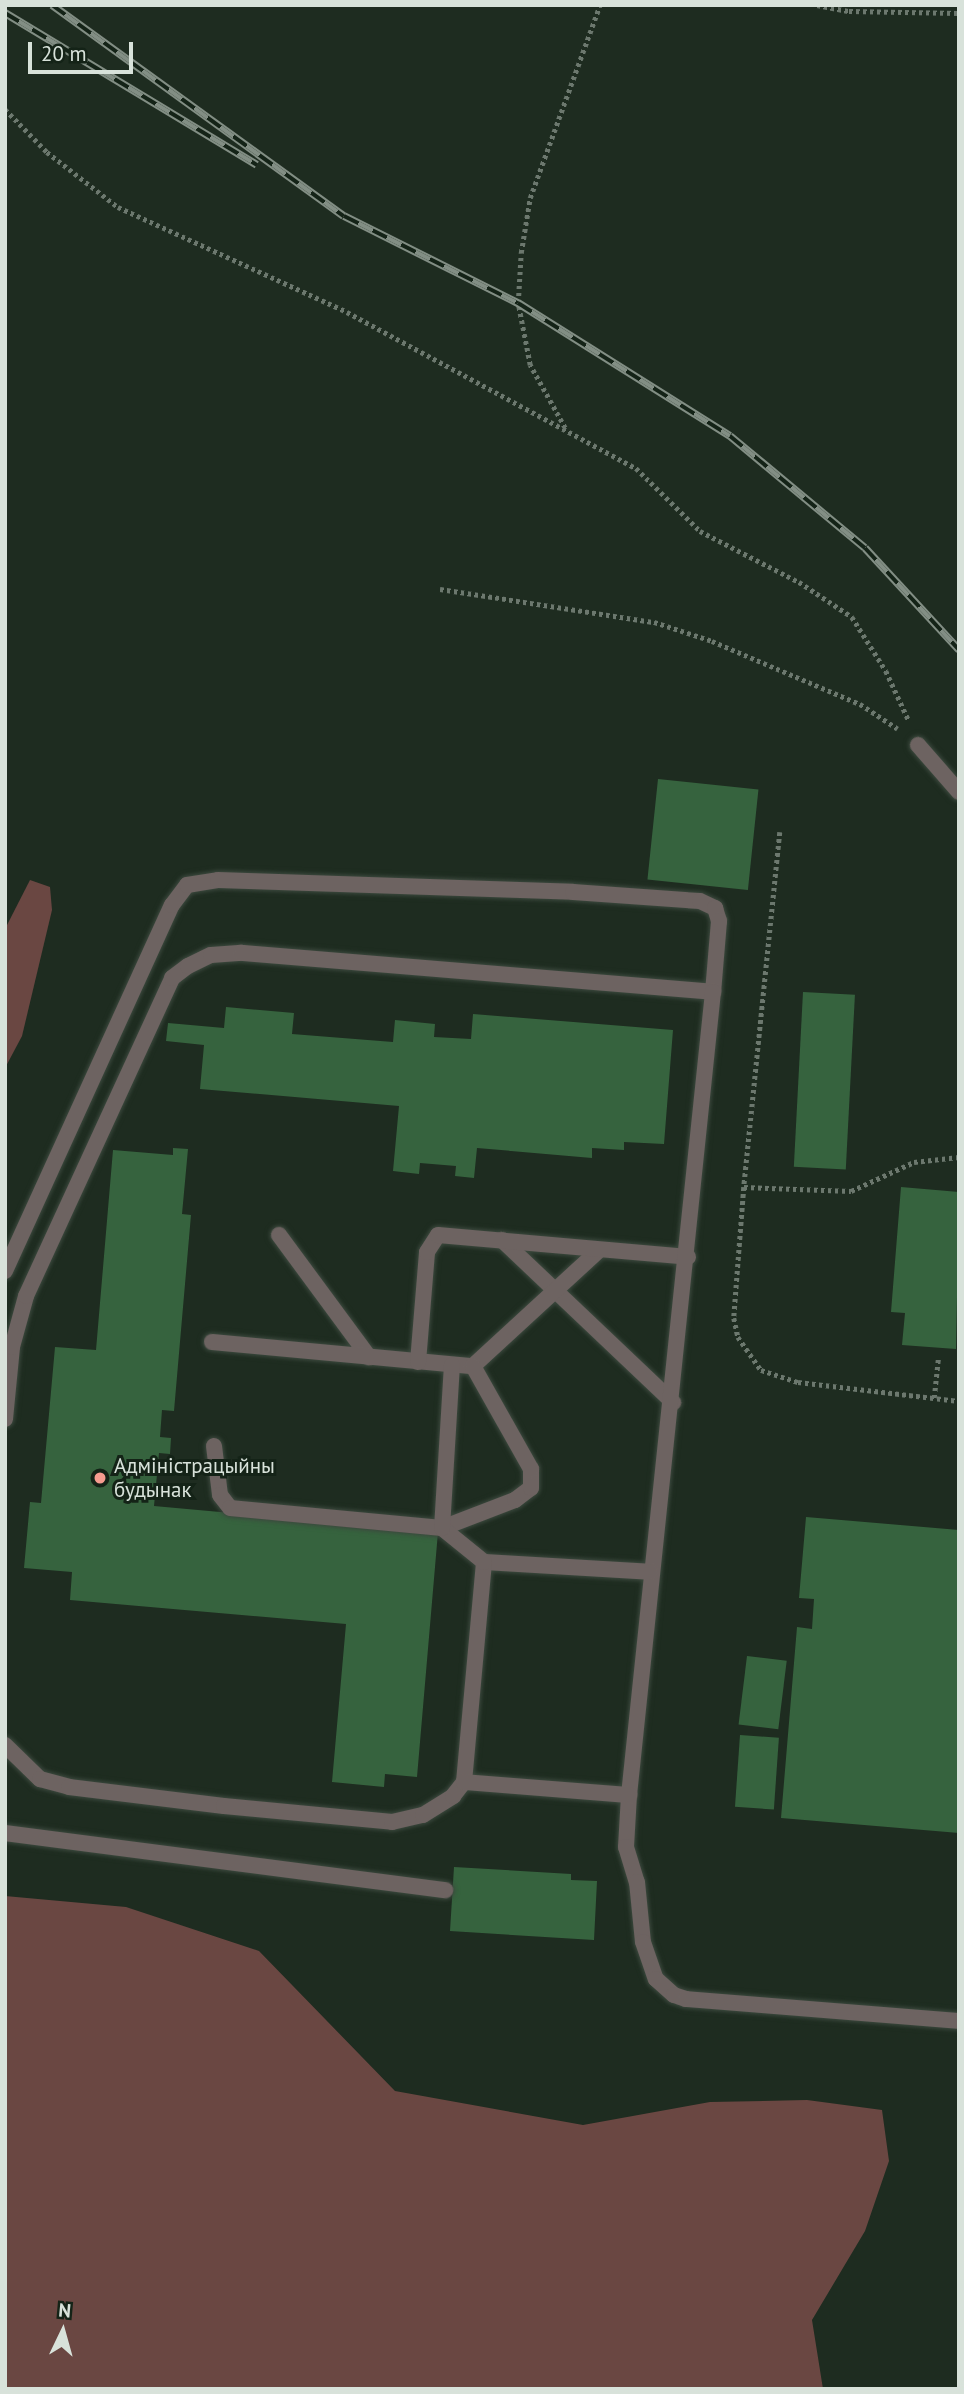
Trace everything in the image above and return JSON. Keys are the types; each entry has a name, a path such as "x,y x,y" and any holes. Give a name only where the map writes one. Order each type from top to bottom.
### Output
{"lane":[{"path":"917,743 959,792"},
{"path":"5,1271 172,905 187,885 218,880 573,891 700,901 715,908 719,921 688,1257 673,1402 650,1572 629,1795 626,1847 637,1882 643,1942 656,1979 674,1995 959,2021"},
{"path":"5,1419 12,1347 26,1296 173,978 188,966 211,955 242,953 713,992"},
{"path":"279,1235 369,1357"},
{"path":"418,1362 427,1252 433,1238 502,1240 688,1257"},
{"path":"502,1240 673,1402"},
{"path":"212,1342 473,1366 599,1250"},
{"path":"442,1528 452,1364"},
{"path":"214,1446 220,1495 230,1508 442,1528 515,1500 531,1488 531,1469 473,1366"},
{"path":"442,1528 484,1562 650,1572"},
{"path":"5,1745 40,1779 69,1787 391,1822 439,1807 464,1782 484,1562"},
{"path":"464,1782 629,1795"},
{"path":"5,1833 445,1890"}],"path":[{"path":"566,429 530,365 518,303 521,253 530,198 600,5"},
{"path":"817,5 849,11 959,13"},
{"path":"5,109 47,152 118,207 347,312 636,468 700,531 799,582 852,617 886,671 917,743"},
{"path":"440,589 665,625 860,705 917,743"},
{"path":"780,832 744,1187 734,1318 746,1354 761,1370 797,1382 959,1401"},
{"path":"744,1187 851,1191 914,1162 959,1157"},
{"path":"933,1398 937,1359"}],"shaded area":[{"path":"30,880 50,887 52,910 22,1036 5,1068 5,929"},
{"path":"5,1896 126,1907 259,1951 395,2091 583,2125 710,2102 807,2100 882,2110 889,2161 865,2231 812,2320 823,2389 5,2389"}],"building":[{"path":"658,779 758,790 748,890 647,879"},
{"path":"803,992 855,995 846,1169 794,1167"},
{"path":"226,1007 294,1013 292,1034 393,1042 395,1020 435,1024 434,1037 471,1039 473,1014 673,1030 664,1144 624,1142 624,1150 592,1148 592,1158 477,1148 474,1178 455,1176 456,1166 420,1163 419,1174 393,1171 399,1106 200,1089 204,1045 166,1041 168,1023 224,1028"},
{"name":"Адміністрацыйны будынак","path":"173,1148 188,1149 182,1214 191,1215 174,1411 162,1410 160,1437 171,1438 170,1454 159,1453 154,1506 438,1532 417,1777 385,1774 384,1787 332,1782 346,1624 70,1600 72,1572 24,1568 30,1502 41,1503 55,1347 96,1350 113,1150 173,1155"},
{"path":"901,1187 959,1192 956,1349 902,1345 905,1313 891,1312"},
{"path":"806,1517 959,1530 959,1833 781,1818 797,1627 812,1629 814,1599 799,1598"},
{"path":"747,1656 787,1661 778,1729 739,1724"},
{"path":"740,1735 779,1738 774,1810 735,1807"},
{"path":"454,1867 571,1874 571,1880 597,1881 594,1940 450,1931"}],"railway":[{"path":"52,5 344,216 518,303 730,436 865,548 959,650"},
{"path":"5,13 257,165"}],"place":[{"name":"Адміністрацыйны будынак","path":"100,1478"}]}
